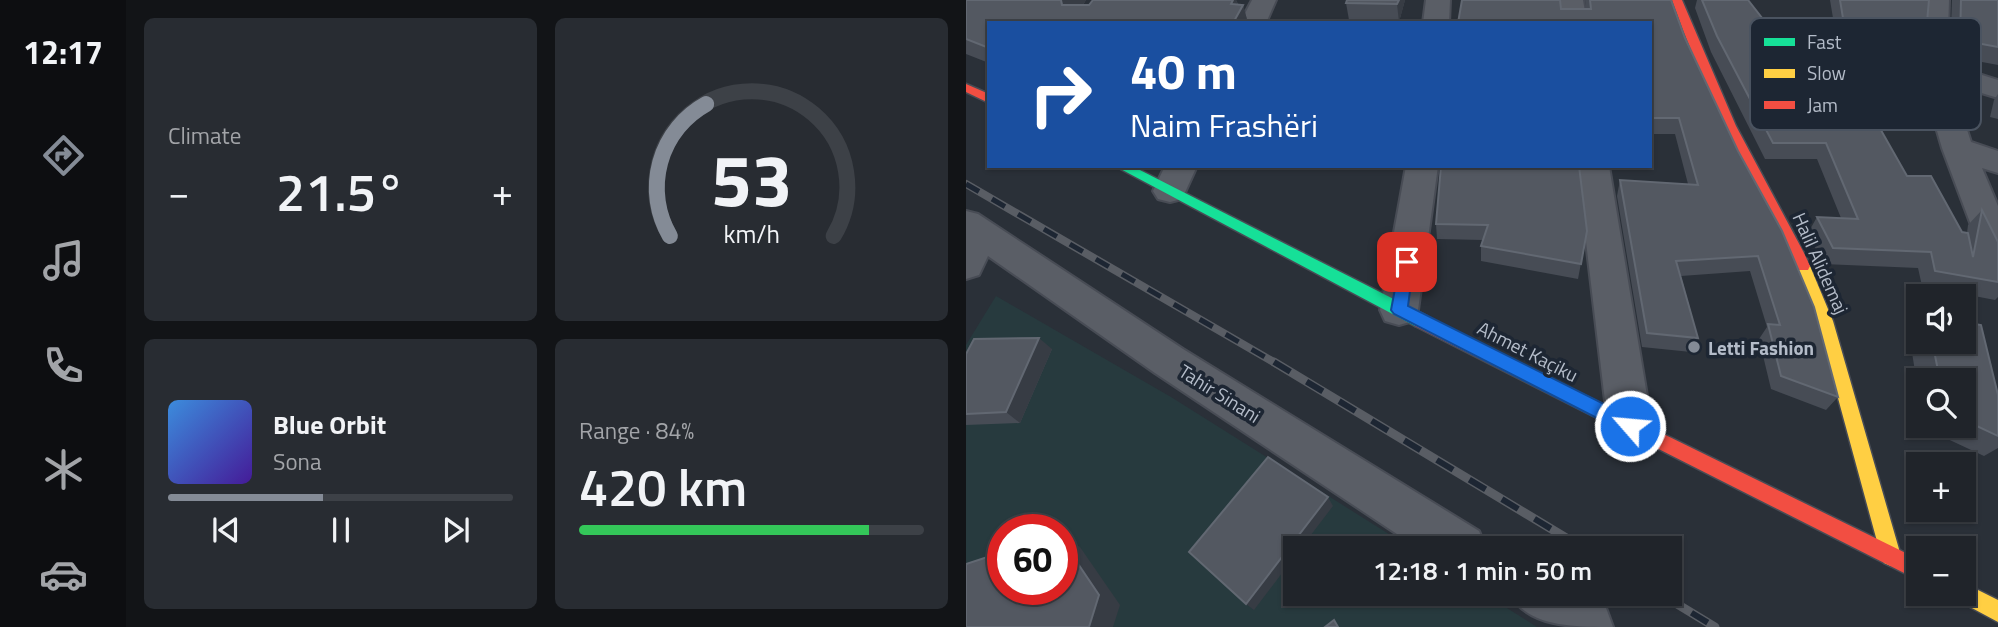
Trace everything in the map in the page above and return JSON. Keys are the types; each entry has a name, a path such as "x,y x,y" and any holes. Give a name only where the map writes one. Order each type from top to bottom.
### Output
{"main road":[{"name":"Halil Alidemaj","path":"1677,0 1696,53 1750,166 1794,245 1825,321 1891,556"},
{"path":"966,87 987,98"},
{"name":"Ahmet Kaçiku","path":"1130,168 1175,178 1399,310 1906,564"},
{"path":"1976,599 1998,611"}],"street":[{"path":"1254,21 1264,0"},
{"path":"1436,21 1438,0"},
{"path":"1571,0 1574,21"},
{"path":"1936,18 1937,0"},
{"path":"1981,84 1998,89"},
{"path":"1952,130 1998,249"},
{"path":"1958,148 1998,162"},
{"path":"1399,310 1422,168"},
{"path":"1593,168 1630,426"},
{"name":"Tahir Sinani","path":"971,240 1169,361 1443,536"},
{"path":"1554,606 1587,627"}],"green space":[{"path":"996,296 1171,397 1392,536 1283,536 1283,606 1504,606 1537,627 966,627 966,345"}],"building":[{"path":"966,0 1061,0 1062,5 1089,5 1093,0 1233,0 1231,4 1243,5 1234,21 987,21 987,47 966,39"},
{"path":"1347,0 1399,0 1397,4 1346,3"},
{"path":"1462,0 1560,0 1561,9 1591,9 1590,0 1671,0 1685,38 1738,151 1782,231 1814,307 1838,397 1781,376 1768,324 1780,325 1758,256 1676,261 1698,338 1647,333 1620,180 1698,185 1679,118 1652,118 1652,21 1458,21"},
{"path":"1702,0 1748,0 1762,18 1750,18 1750,99 1717,36"},
{"path":"1840,0 1929,0 1927,18 1843,18"},
{"path":"1961,0 1998,0 1998,47 1981,44 1981,18 1961,18"},
{"path":"1766,130 1881,130 1907,176 1931,176 1962,232 1968,233 1973,257 1982,210 1998,242 1998,282 1935,271 1931,252 1833,248 1817,217 1858,219 1826,143 1773,143"},
{"path":"1441,168 1579,168 1587,231 1581,264 1481,246 1488,225 1436,224"},
{"path":"1976,324 1981,325 1998,395 1998,436 1976,426 1976,368 1938,368 1935,354 1976,354"},
{"path":"1039,338 1006,412 966,414 966,354 974,339"},
{"path":"1268,457 1328,497 1298,536 1283,536 1283,556 1246,604 1189,552"},
{"path":"987,557 987,605 1078,605 1078,564 1099,595 1089,627 966,627 966,564"},
{"path":"1334,620 1338,627 1325,627"}],"railway":[{"path":"966,184 1277,364"},
{"path":"1274,362 1563,536"},
{"path":"1680,606 1715,627"}],"traffic: fast":[{"path":"1125,168 1421,321"}],"traffic: slow":[{"path":"1803,266 1825,321 1891,556"},
{"path":"1976,599 1998,611"}],"traffic: jam":[{"path":"1677,0 1730,126 1803,266"},
{"path":"966,87 987,98"},
{"path":"1421,321 1906,564"}],"place":[{"name":"Letti Fashion","path":"1694,347"}],"route":[{"path":"1407,262 1399,310 1630,426"}]}
